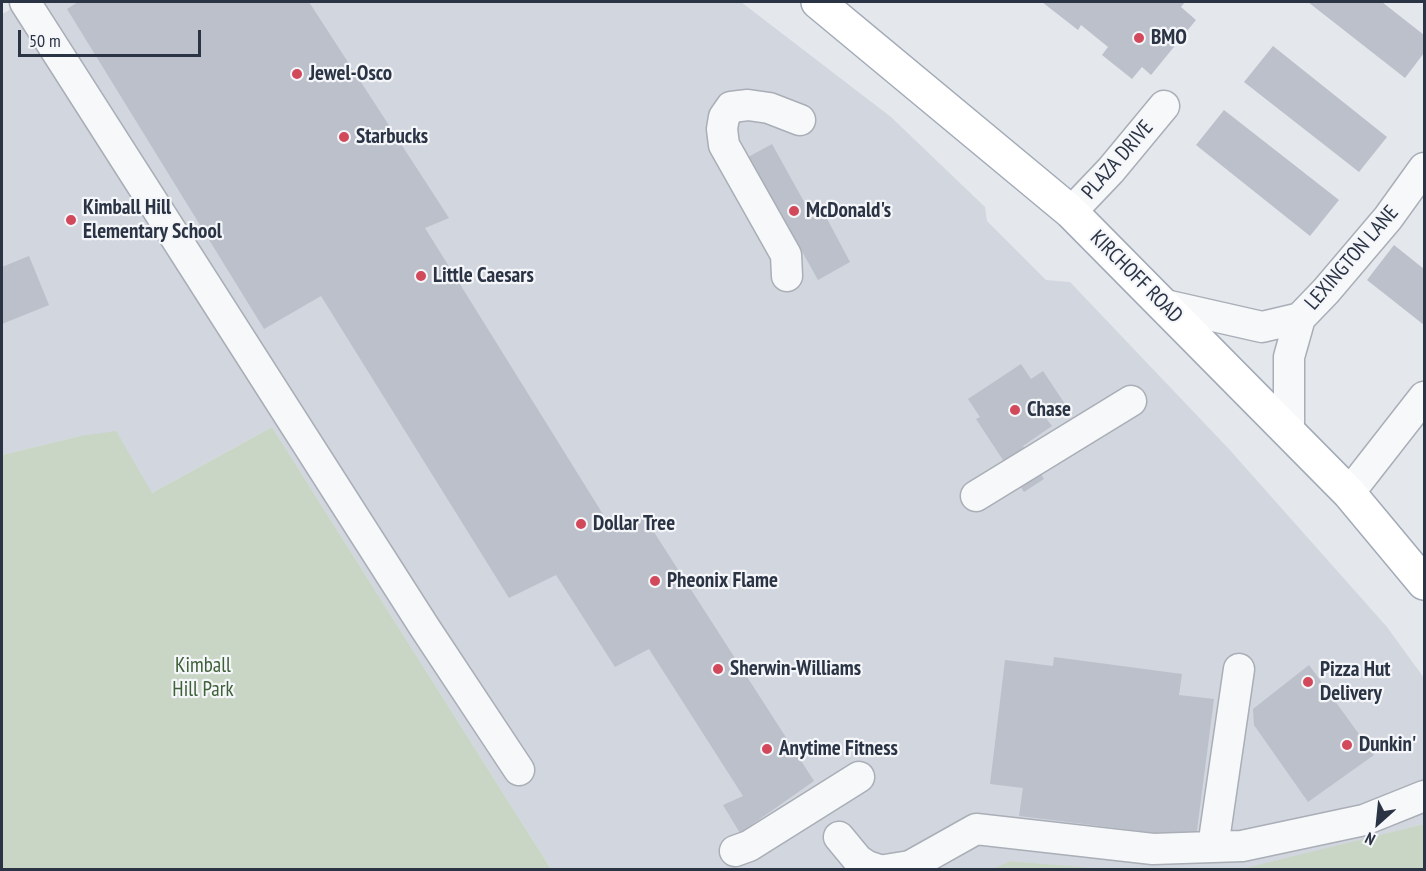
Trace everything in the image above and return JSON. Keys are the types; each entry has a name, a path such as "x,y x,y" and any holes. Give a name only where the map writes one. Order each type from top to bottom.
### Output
{"main road":[{"name":"KIRCHOFF ROAD","path":"818,2 1071,213 1165,305 1349,493 1425,583"}],"street":[{"path":"25,2 425,628 519,770"},
{"path":"787,276 786,255 724,145 722,129 724,117 731,107 748,105 769,108 800,120"},
{"name":"PLAZA DRIVE","path":"1071,213 1111,170 1164,106"},
{"name":"LEXINGTON LANE","path":"1289,432 1289,357 1300,318 1389,218 1425,168"},
{"name":"LEXINGTON LANE","path":"1165,305 1262,327 1300,318"},
{"path":"1349,493 1425,397"},
{"path":"976,496 1131,401"},
{"path":"1213,847 1239,669"},
{"path":"735,850 749,846 858,777"},
{"path":"885,870 910,866 976,829 1153,849 1242,846 1364,820 1425,796"},
{"path":"839,837 858,860 879,870"}],"shaded area":[{"path":"15,2 741,2 891,117 985,207 987,221 1046,280 1070,282 1228,448 1387,627 1424,678 1424,824 1242,870 1104,870 1010,861 993,870 551,869 272,427 152,493 80,436 2,455 2,14 8,11"}],"green space":[{"name":"Kimball Hill Park","path":"272,427 551,869 2,869 2,455 80,436 116,431 152,493"},
{"path":"1424,824 1424,869 1242,869"},
{"path":"1010,861 1104,869 993,869"}],"building":[{"path":"78,2 309,2 449,218 425,228 614,532 643,515 814,781 740,833 723,805 743,796 649,649 615,667 556,575 509,598 321,296 264,329 67,9"},
{"name":"BMO","path":"1042,2 1185,2 1181,7 1196,20 1151,75 1142,67 1132,79 1102,55 1108,47 1081,25 1078,30"},
{"path":"1308,2 1382,2 1424,35 1424,53 1405,78"},
{"path":"1273,46 1387,137 1359,172 1244,82"},
{"path":"1224,110 1339,200 1310,236 1196,145"},
{"name":"McDonald's","path":"772,144 813,218 824,213 850,262 818,280 779,210 771,214 741,161"},
{"path":"1394,245 1424,269 1424,325 1367,280"},
{"path":"29,256 49,305 2,324 2,267"},
{"name":"Chase","path":"1021,364 1031,379 1043,371 1065,404 1045,417 1052,426 1023,446 1044,479 1024,492 976,419 980,417 968,399"},
{"path":"1054,657 1182,674 1179,695 1214,699 1196,838 1019,816 1023,788 990,784 1005,660 1053,666"},
{"path":"1309,665 1374,755 1308,802 1254,725 1253,709"}],"place":[{"name":"BMO","path":"1139,38"},
{"name":"Jewel-Osco","path":"297,74"},
{"name":"Starbucks","path":"344,137"},
{"name":"McDonald's","path":"794,211"},
{"name":"Kimball Hill Elementary School","path":"71,220"},
{"name":"Little Caesars","path":"421,276"},
{"name":"Chase","path":"1015,410"},
{"name":"Dollar Tree","path":"581,524"},
{"name":"Pheonix Flame","path":"655,581"},
{"name":"Sherwin-Williams","path":"718,669"},
{"name":"Pizza Hut Delivery","path":"1308,682"},
{"name":"Dunkin'","path":"1347,745"},
{"name":"Anytime Fitness","path":"767,749"}]}
